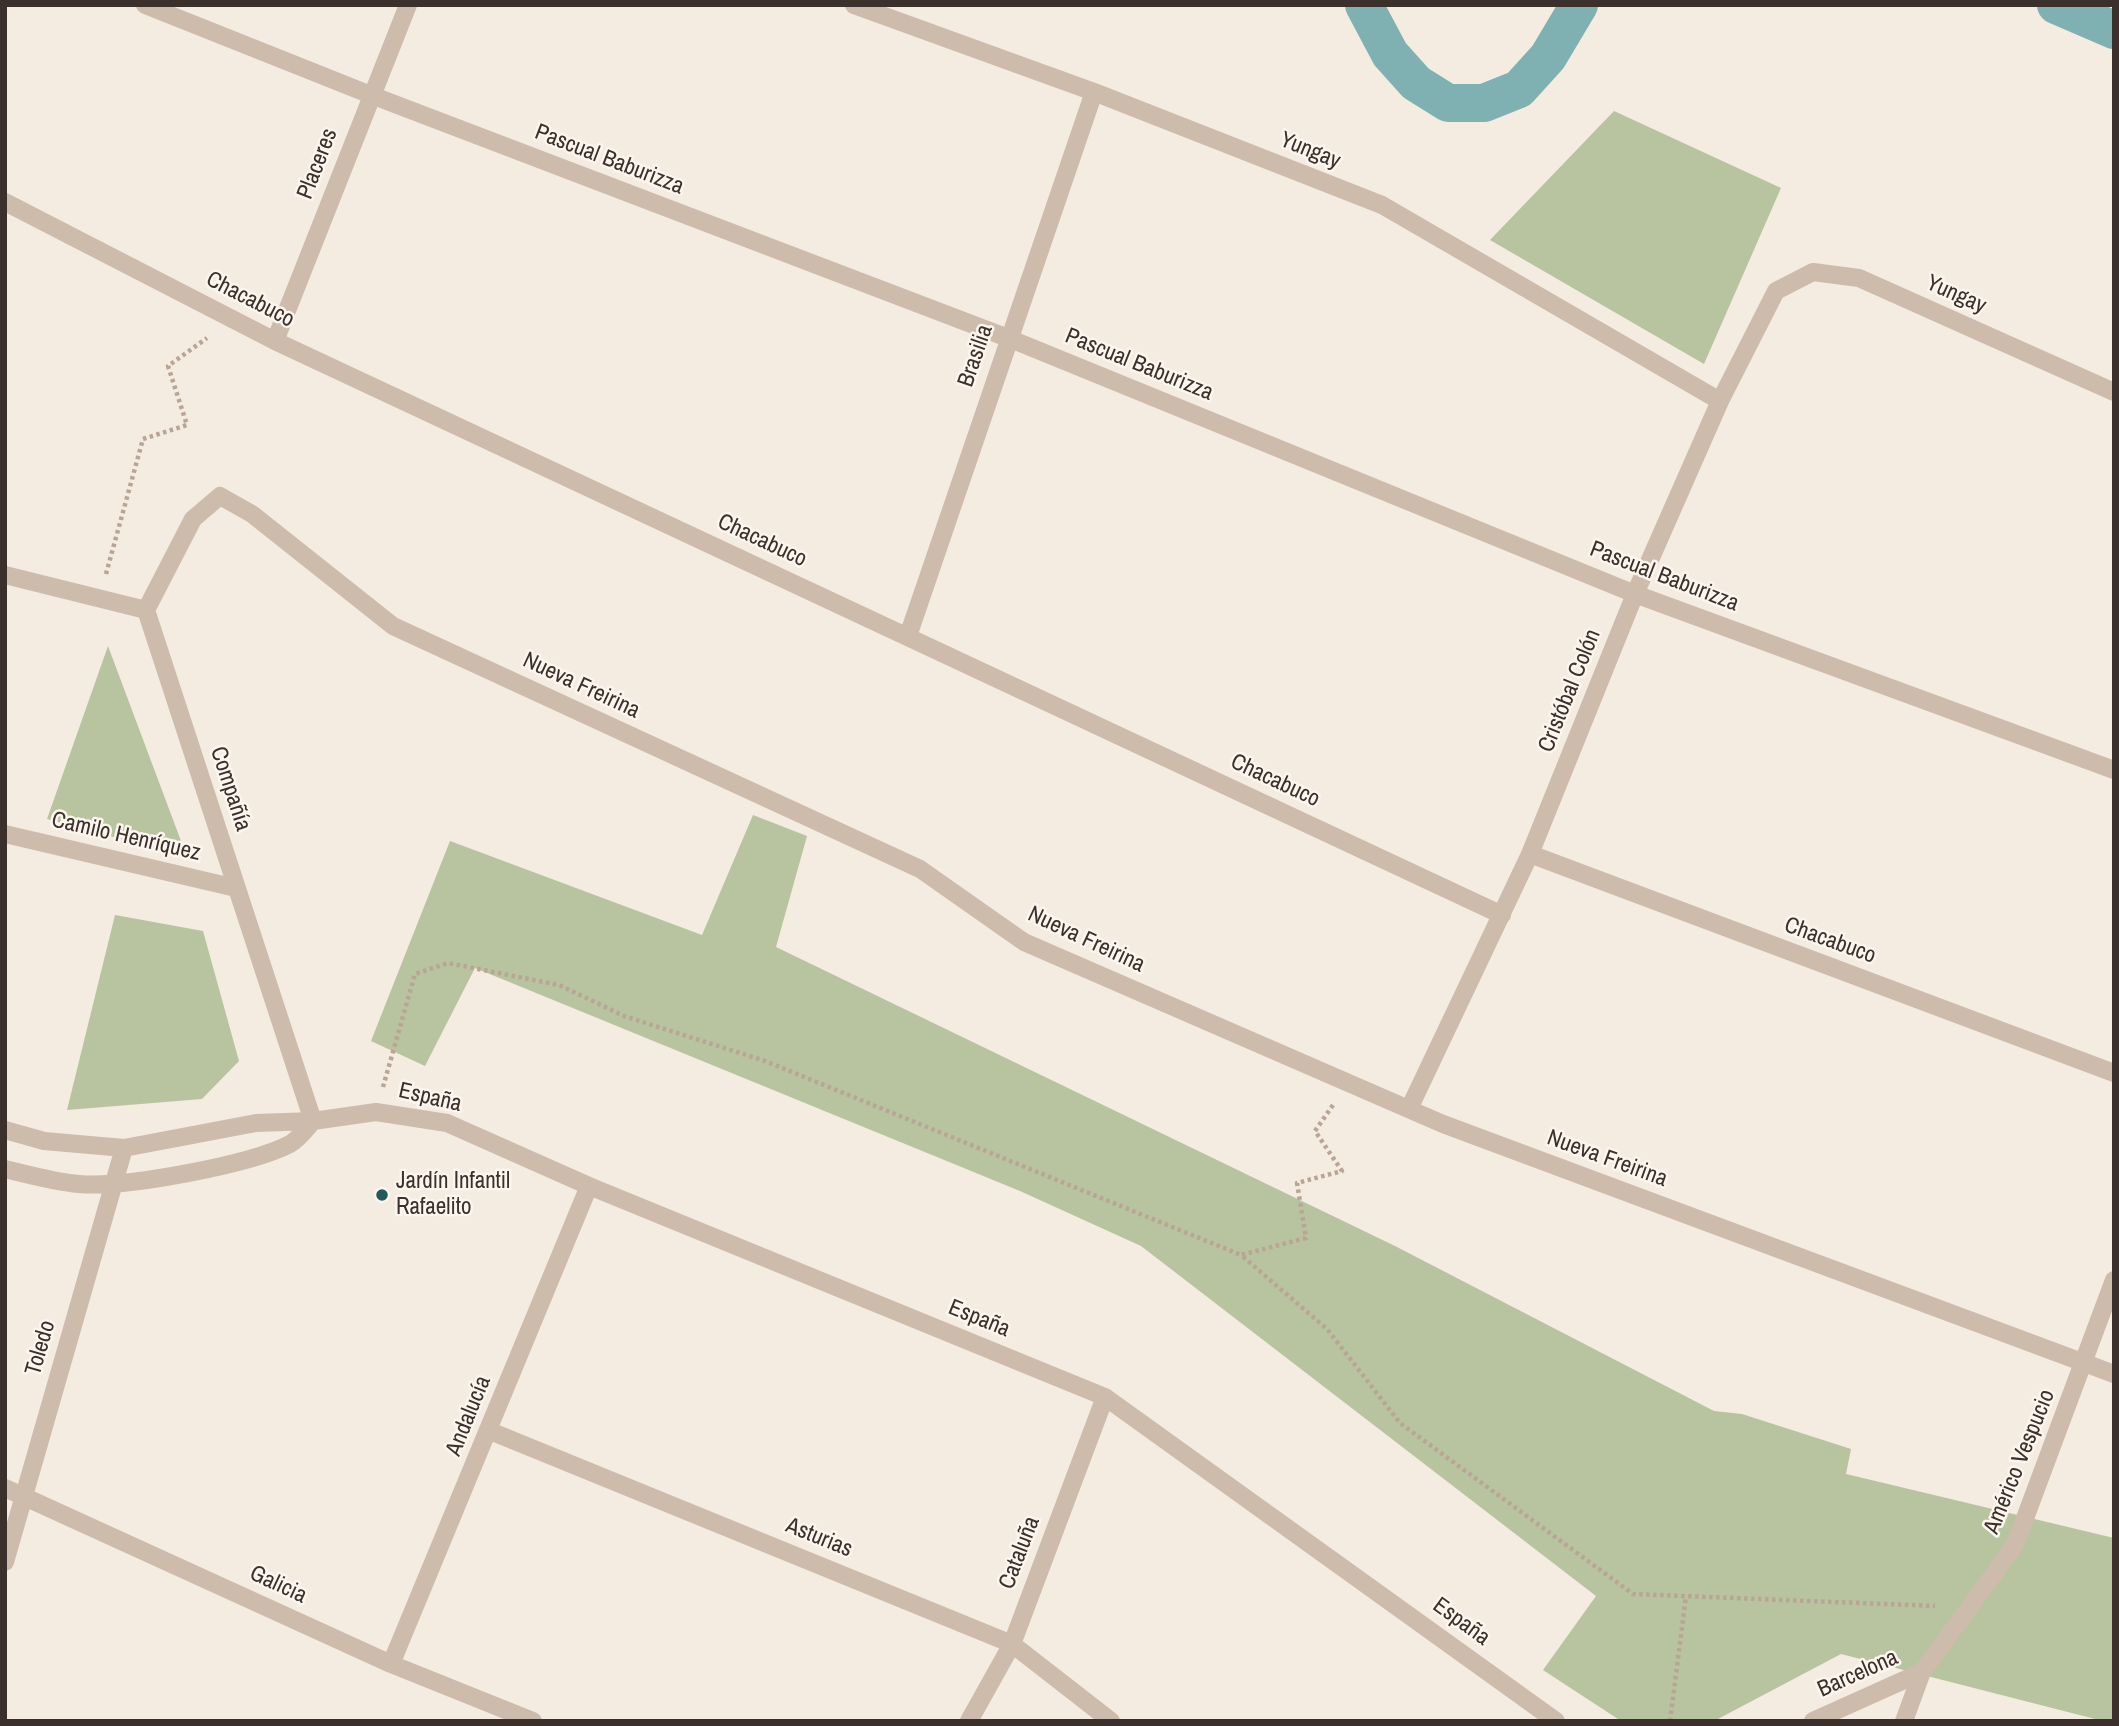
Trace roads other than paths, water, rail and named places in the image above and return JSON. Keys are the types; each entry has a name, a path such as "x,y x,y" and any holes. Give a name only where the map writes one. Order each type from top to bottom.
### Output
{"street":[{"name":"Pascual Baburizza","path":"145,5 371,95 1008,338 1635,594 2114,770"},
{"name":"Placeres","path":"275,341 408,5"},
{"name":"Yungay","path":"854,5 1094,92 1382,205 1720,401"},
{"name":"Brasilia","path":"908,636 1094,92"},
{"name":"Chacabuco","path":"5,202 275,341 1502,915"},
{"name":"Yungay","path":"1776,291 1813,272 1859,278 2114,392"},
{"name":"Cristóbal Colón","path":"1409,1109 1530,854 1635,594 1720,401 1776,291"},
{"name":"Nueva Freirina","path":"146,610 193,519 220,496 252,514 393,626 920,869 1024,942 1409,1109 2114,1374"},
{"path":"5,575 146,610"},
{"name":"Compañía","path":"146,610 313,1121"},
{"name":"Camilo Henríquez","path":"5,834 236,888"},
{"name":"Chacabuco","path":"1530,854 2114,1073"},
{"name":"España","path":"5,1130 44,1141 124,1148 256,1123 313,1121 376,1112 447,1123 589,1186 1105,1397 1556,1721"},
{"path":"5,1169 80,1184 114,1184 184,1172 264,1152 292,1143 313,1121"},
{"name":"Toledo","path":"5,1562 124,1148"},
{"name":"Andalucía","path":"391,1664 589,1186"},
{"name":"Américo Vespucio","path":"1905,1721 1922,1672 2015,1545 2085,1364 2114,1280"},
{"name":"Cataluña","path":"969,1721 1012,1644 1105,1397"},
{"name":"Asturias","path":"490,1430 1012,1644 1111,1721"},
{"name":"Galicia","path":"5,1488 391,1664 533,1721"},
{"name":"Barcelona","path":"1813,1721 1922,1672"}],"waterway":[{"path":"1364,5 1390,54 1416,83 1448,103 1484,103 1519,89 1548,57 1579,5"},
{"path":"2056,5 2114,30"}],"place":[{"name":"Jardín Infantil Rafaelito","path":"382,1195"}]}
